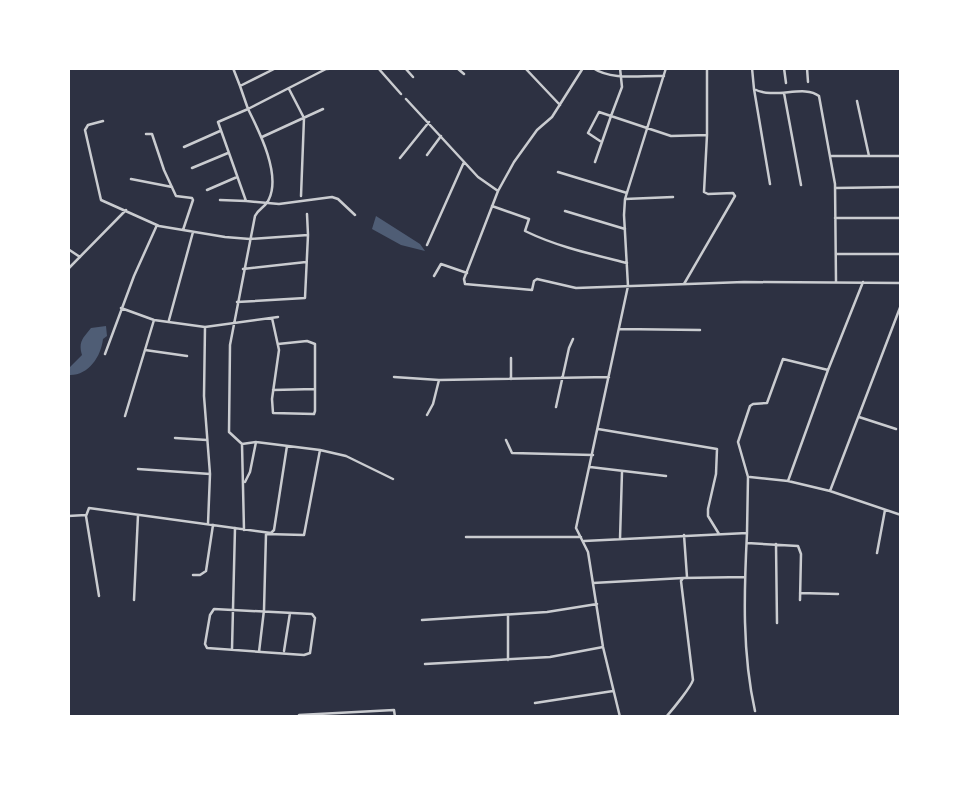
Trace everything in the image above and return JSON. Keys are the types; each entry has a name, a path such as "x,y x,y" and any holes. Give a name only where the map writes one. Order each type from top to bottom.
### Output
{"street":[{"path":"233,68 269,158 272,186 267,204 257,212 243,269 230,345 229,432 242,444 245,482 244,530"},
{"path":"240,86 276,68"},
{"path":"246,201 217,124 219,120 248,109 326,69 341,68"},
{"path":"378,68 401,94"},
{"path":"405,68 413,77"},
{"path":"457,68 464,74"},
{"path":"525,68 560,105"},
{"path":"583,68 552,117 537,130 514,162 498,191 467,272 465,284 532,290 537,279 576,288 836,281 901,283"},
{"path":"593,68 602,74 664,76"},
{"path":"595,162 622,87 620,68"},
{"path":"620,717 603,647 588,552 576,528 628,286 625,199 666,68"},
{"path":"751,68 770,184"},
{"path":"784,68 786,83"},
{"path":"807,68 808,82"},
{"path":"684,284 735,195 705,192 707,70"},
{"path":"289,89 304,118 301,195"},
{"path":"754,89 762,93 814,92 819,96 835,188 836,281"},
{"path":"784,93 801,185"},
{"path":"406,99 478,177 498,191"},
{"path":"857,101 869,156"},
{"path":"262,137 323,109"},
{"path":"601,141 588,133 599,112 671,136 707,135"},
{"path":"103,121 88,125 85,130 101,200 158,225 193,231 250,239 308,235"},
{"path":"400,158 429,122"},
{"path":"184,148 220,131"},
{"path":"146,134 152,134 164,170 178,198 193,200 183,229"},
{"path":"427,155 441,136"},
{"path":"192,168 228,153"},
{"path":"830,156 901,156"},
{"path":"427,245 464,162"},
{"path":"558,172 627,193"},
{"path":"207,190 237,177"},
{"path":"131,179 172,187"},
{"path":"835,188 901,187"},
{"path":"220,200 267,204 332,197 338,199 355,215"},
{"path":"625,199 673,197"},
{"path":"492,206 529,219 525,231 545,240 573,251 627,263"},
{"path":"68,269 126,210"},
{"path":"565,211 625,229"},
{"path":"237,302 305,299 307,214"},
{"path":"835,218 901,218"},
{"path":"68,225 68,236"},
{"path":"105,354 121,308 158,225"},
{"path":"169,320 193,231"},
{"path":"68,250 80,257"},
{"path":"836,254 901,254"},
{"path":"243,269 307,262"},
{"path":"434,276 442,264 467,272"},
{"path":"788,481 863,282"},
{"path":"830,491 901,305"},
{"path":"121,308 154,320 205,327 278,317"},
{"path":"272,318 278,344 273,390 274,414 310,415 315,411 313,342 278,344"},
{"path":"125,416 154,320"},
{"path":"192,575 200,575 206,571 210,525 210,474 204,396 205,327"},
{"path":"619,329 700,330"},
{"path":"556,407 573,339"},
{"path":"145,350 187,356"},
{"path":"511,358 511,379"},
{"path":"755,710 748,677 745,577 748,477 738,439 750,406 767,403 782,360 788,359 828,370"},
{"path":"394,377 439,380 609,377"},
{"path":"426,415 433,404 439,380"},
{"path":"273,390 315,389"},
{"path":"859,417 896,429"},
{"path":"598,429 717,449 716,474 708,509 719,534"},
{"path":"176,438 207,440"},
{"path":"506,440 512,453 593,455"},
{"path":"242,444 256,442 346,456 393,480"},
{"path":"245,482 250,472 256,442"},
{"path":"266,534 274,530 287,446"},
{"path":"99,596 87,510 91,508 266,534 304,535 320,450"},
{"path":"590,467 666,476"},
{"path":"138,468 210,474"},
{"path":"620,539 622,471"},
{"path":"748,477 788,481 830,491 901,515"},
{"path":"877,553 886,510"},
{"path":"68,516 86,515"},
{"path":"134,600 138,515"},
{"path":"232,649 235,528"},
{"path":"584,541 747,533"},
{"path":"259,652 264,611 266,534"},
{"path":"666,717 692,686 681,581 685,577 684,535"},
{"path":"466,537 581,537"},
{"path":"747,543 799,547 800,600"},
{"path":"776,544 777,624"},
{"path":"593,583 685,577 745,577"},
{"path":"800,593 838,594"},
{"path":"422,620 547,612 597,604"},
{"path":"214,609 235,609 312,614 315,623 308,654 209,648 205,645 211,612 214,609"},
{"path":"284,653 290,613"},
{"path":"508,615 508,660"},
{"path":"425,664 550,657 603,647"},
{"path":"535,704 613,691"},
{"path":"300,717 299,715 394,710 395,717"}],"water":[{"path":"376,216 420,244 425,251 401,245 372,229"},
{"path":"106,326 107,336 103,339 96,359 88,369 69,375 70,367 82,355 81,343 91,328"}]}
